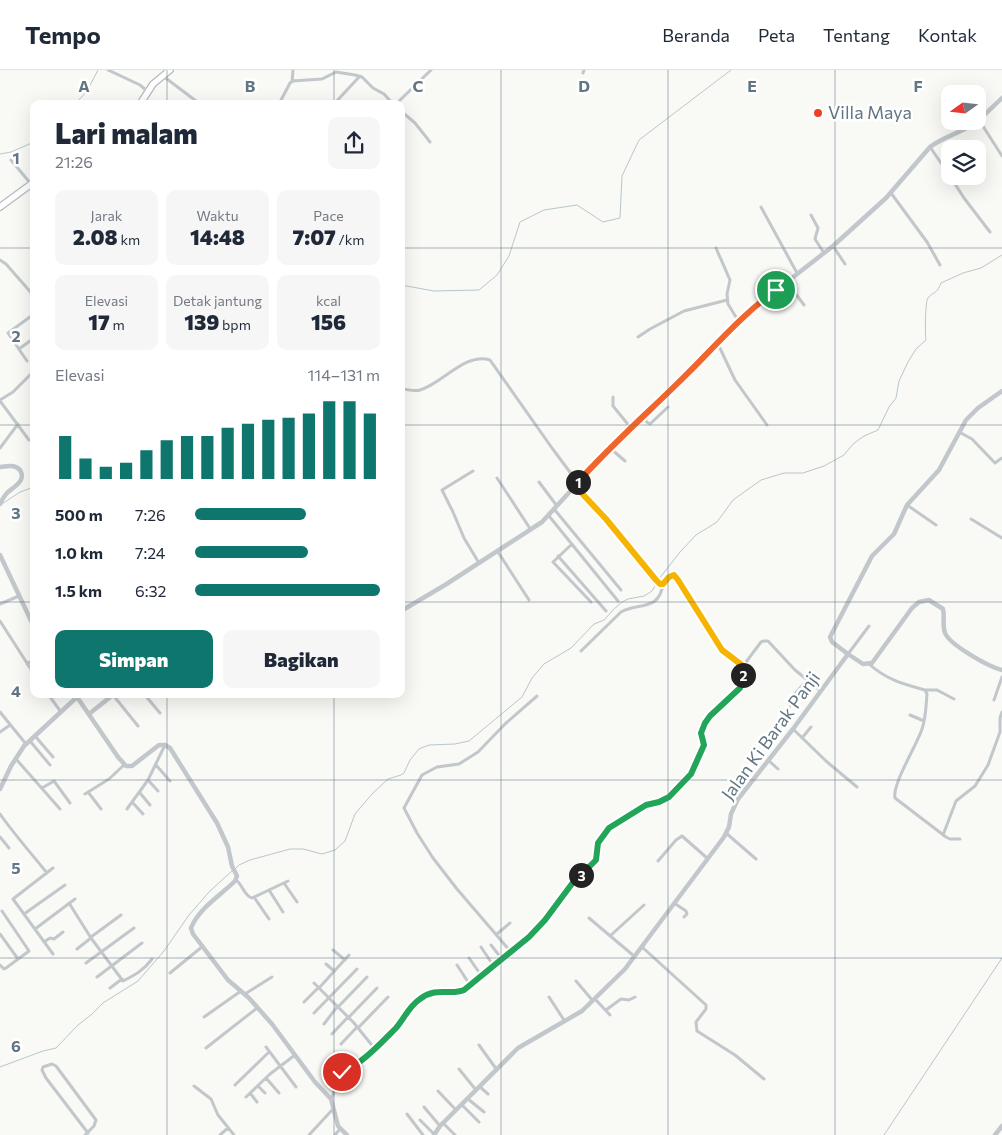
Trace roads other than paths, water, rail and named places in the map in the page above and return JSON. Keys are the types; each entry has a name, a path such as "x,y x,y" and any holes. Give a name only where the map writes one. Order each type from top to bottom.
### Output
{"highway":[{"path":"142,100 152,84 170,70"},
{"path":"0,207 30,185"}],"street":[{"path":"108,70 140,85 147,91"},
{"path":"281,100 292,82 293,70"},
{"path":"398,100 431,70"},
{"path":"292,82 320,79 336,72 360,76 390,100"},
{"path":"163,74 195,100"},
{"path":"338,100 360,76"},
{"path":"986,113 1002,98"},
{"path":"405,114 415,123 430,142"},
{"path":"405,609 445,586 531,531 548,516 610,448 746,314 833,246 891,194 930,147 938,141 963,130"},
{"path":"984,130 1002,156"},
{"path":"930,147 941,163"},
{"path":"11,160 30,180"},
{"path":"956,185 990,232"},
{"path":"891,194 927,242 940,265"},
{"path":"761,207 797,273"},
{"path":"811,215 818,228 816,240 824,253"},
{"path":"833,246 845,264"},
{"path":"716,248 730,280 727,300 739,322"},
{"path":"0,260 6,264 30,291"},
{"path":"787,282 804,305"},
{"path":"638,337 684,311 727,300"},
{"path":"27,361 9,337 8,331 30,317"},
{"path":"18,349 30,341"},
{"path":"717,343 735,380 767,424"},
{"path":"405,390 415,391 423,389 471,361 487,358 490,360 576,484 656,580 662,584"},
{"path":"29,440 0,400 13,392 30,375"},
{"path":"1002,392 970,415 939,470 908,505 894,534 872,556 830,637 832,642 848,654 863,664 869,664 912,608 919,602 929,600 943,608 944,630 951,641 1002,670"},
{"path":"613,397 612,406 631,428"},
{"path":"642,416 650,424 668,407"},
{"path":"0,448 18,424"},
{"path":"959,432 972,440 995,463 1002,458"},
{"path":"610,448 625,461"},
{"path":"0,467 14,466 20,471 21,475 20,483 3,498 0,504"},
{"path":"473,471 442,491 464,538 479,563"},
{"path":"496,478 531,531"},
{"path":"539,482 555,508 621,590"},
{"path":"908,505 936,525"},
{"path":"548,516 618,601"},
{"path":"971,518 1002,538"},
{"path":"572,544 553,560 553,563 591,602"},
{"path":"498,552 529,600"},
{"path":"0,555 30,615"},
{"path":"558,556 606,611"},
{"path":"581,651 621,612 654,602 662,589 662,584 674,575 722,650 743,666"},
{"path":"0,604 19,596"},
{"path":"0,621 30,668"},
{"path":"848,654 869,626"},
{"path":"331,1099 334,1093 335,1080 338,1076 375,1049 396,1028 421,998 440,991 460,991 470,985 511,952 542,923 574,881 594,862 597,856 599,841 609,828 646,805 663,801 686,781 694,769 704,745 701,733 704,725 710,716 740,688 743,666 761,642 768,642 790,666 821,691"},
{"name":"Jalan Ki Barak Panji","path":"434,1135 456,1110 518,1048 579,1013 635,957 726,833 735,804 848,654"},
{"path":"869,664 878,672 905,686 937,690 954,699"},
{"path":"994,700 1002,677"},
{"path":"782,716 794,700 794,695 807,680"},
{"path":"925,690 927,696 924,721 894,796 943,835 950,839 960,839"},
{"path":"511,952 433,858 406,814 404,806 411,797 422,775 437,767 459,764 478,752 505,724 537,696"},
{"path":"51,698 61,712"},
{"path":"0,788 15,758 28,742 75,698"},
{"path":"80,698 124,765 132,766 159,745 165,744 170,748 217,823 228,847 236,877 249,898 286,882 297,902"},
{"path":"89,714 108,698"},
{"path":"116,698 138,726"},
{"path":"147,698 160,713"},
{"path":"0,712 10,725 50,765"},
{"path":"943,835 956,801 975,786 988,765 1000,732 1002,712"},
{"path":"910,715 924,721"},
{"path":"0,732 10,725"},
{"path":"802,738 811,727"},
{"path":"793,729 826,761 857,787"},
{"path":"35,736 52,757"},
{"path":"128,809 148,780 165,744"},
{"path":"15,758 60,809"},
{"path":"768,760 778,769"},
{"path":"101,809 87,793 109,779 124,765"},
{"path":"156,765 170,781"},
{"path":"148,780 158,791"},
{"path":"42,788 54,781 70,803"},
{"path":"140,793 150,805"},
{"path":"133,803 143,814"},
{"path":"0,814 14,834 27,847 47,873"},
{"path":"726,833 756,859"},
{"path":"658,861 676,840 682,836 707,858"},
{"path":"0,837 9,848"},
{"path":"53,868 13,899 53,954"},
{"path":"236,877 210,903 193,924 193,934 228,980 257,1008 315,1082 331,1099 340,1129 347,1135"},
{"path":"24,914 65,885"},
{"path":"269,890 283,912"},
{"path":"254,897 269,919"},
{"path":"35,929 75,899"},
{"path":"69,903 122,979"},
{"path":"674,903 686,911 687,914 684,917"},
{"path":"610,936 644,905"},
{"path":"0,965 5,969 29,950 2,911"},
{"path":"77,949 121,915"},
{"path":"589,918 635,957"},
{"path":"497,934 510,923"},
{"path":"86,963 134,928"},
{"path":"44,942 50,938 54,939 63,932"},
{"path":"0,934 18,960"},
{"path":"97,977 142,943"},
{"path":"491,945 502,959"},
{"path":"170,973 203,946"},
{"path":"642,947 706,1005 706,1009 696,1022 697,1031 735,1055 764,1080"},
{"path":"481,948 493,965"},
{"path":"333,950 344,960"},
{"path":"304,1002 349,956"},
{"path":"469,958 481,975"},
{"path":"110,988 122,979 123,981 136,975 152,959"},
{"path":"326,964 334,971"},
{"path":"457,965 470,985"},
{"path":"314,1014 357,969"},
{"path":"204,1017 272,977"},
{"path":"324,1024 367,977"},
{"path":"576,981 610,1016"},
{"path":"314,983 358,1027 375,1049"},
{"path":"332,1034 377,988"},
{"path":"549,996 564,1020"},
{"path":"341,1044 388,997"},
{"path":"606,1010 621,999 629,1000 635,997"},
{"path":"206,1048 257,1008"},
{"path":"479,1045 497,1070"},
{"path":"266,1047 296,1087"},
{"path":"235,1085 269,1052"},
{"path":"246,1097 295,1055"},
{"path":"52,1064 56,1066 96,1120 94,1126 86,1134 46,1078 42,1070 43,1067 52,1064"},
{"path":"459,1069 478,1089 488,1094"},
{"path":"266,1078 279,1093"},
{"path":"194,1086 211,1099 218,1115 234,1135"},
{"path":"258,1086 265,1093"},
{"path":"438,1091 456,1110"},
{"path":"250,1093 258,1102"},
{"path":"468,1099 484,1112"},
{"path":"462,1106 479,1122"},
{"path":"424,1107 455,1135"},
{"path":"309,1135 333,1109"},
{"path":"406,1114 423,1135"},
{"path":"420,1120 434,1135"},
{"path":"995,1135 1002,1126"},
{"path":"220,1135 228,1128"},
{"path":"335,1135 340,1129"}],"waterway":[{"path":"79,100 87,91 98,70"},
{"path":"405,286 434,291 479,290 497,275 509,256 520,222 544,210 577,205 603,222 620,218 622,176 639,140 731,70"},
{"path":"0,154 11,152 30,144"},
{"path":"235,869 250,860 290,849 303,849 322,854 335,850 345,841 355,814 388,779 404,773 410,760 419,749 429,745 455,744 469,741 522,697 532,678 544,664 571,648 594,624 604,620 622,602 644,596 652,591 680,552 696,535 717,522 733,500 761,480 784,473 803,473 824,466 844,455 853,444 864,436 878,430 889,407 896,398 899,381 908,362 916,349 926,340 925,325 928,298 938,290 941,283 963,273 981,268 1002,255"},
{"path":"2,504 20,492 30,488"},
{"path":"0,1067 56,1048 103,1003 138,981 164,951 189,915 209,892 232,871"},
{"path":"884,1135 1002,958"}],"place":[{"name":"Villa Maya","path":"818,113"}]}
